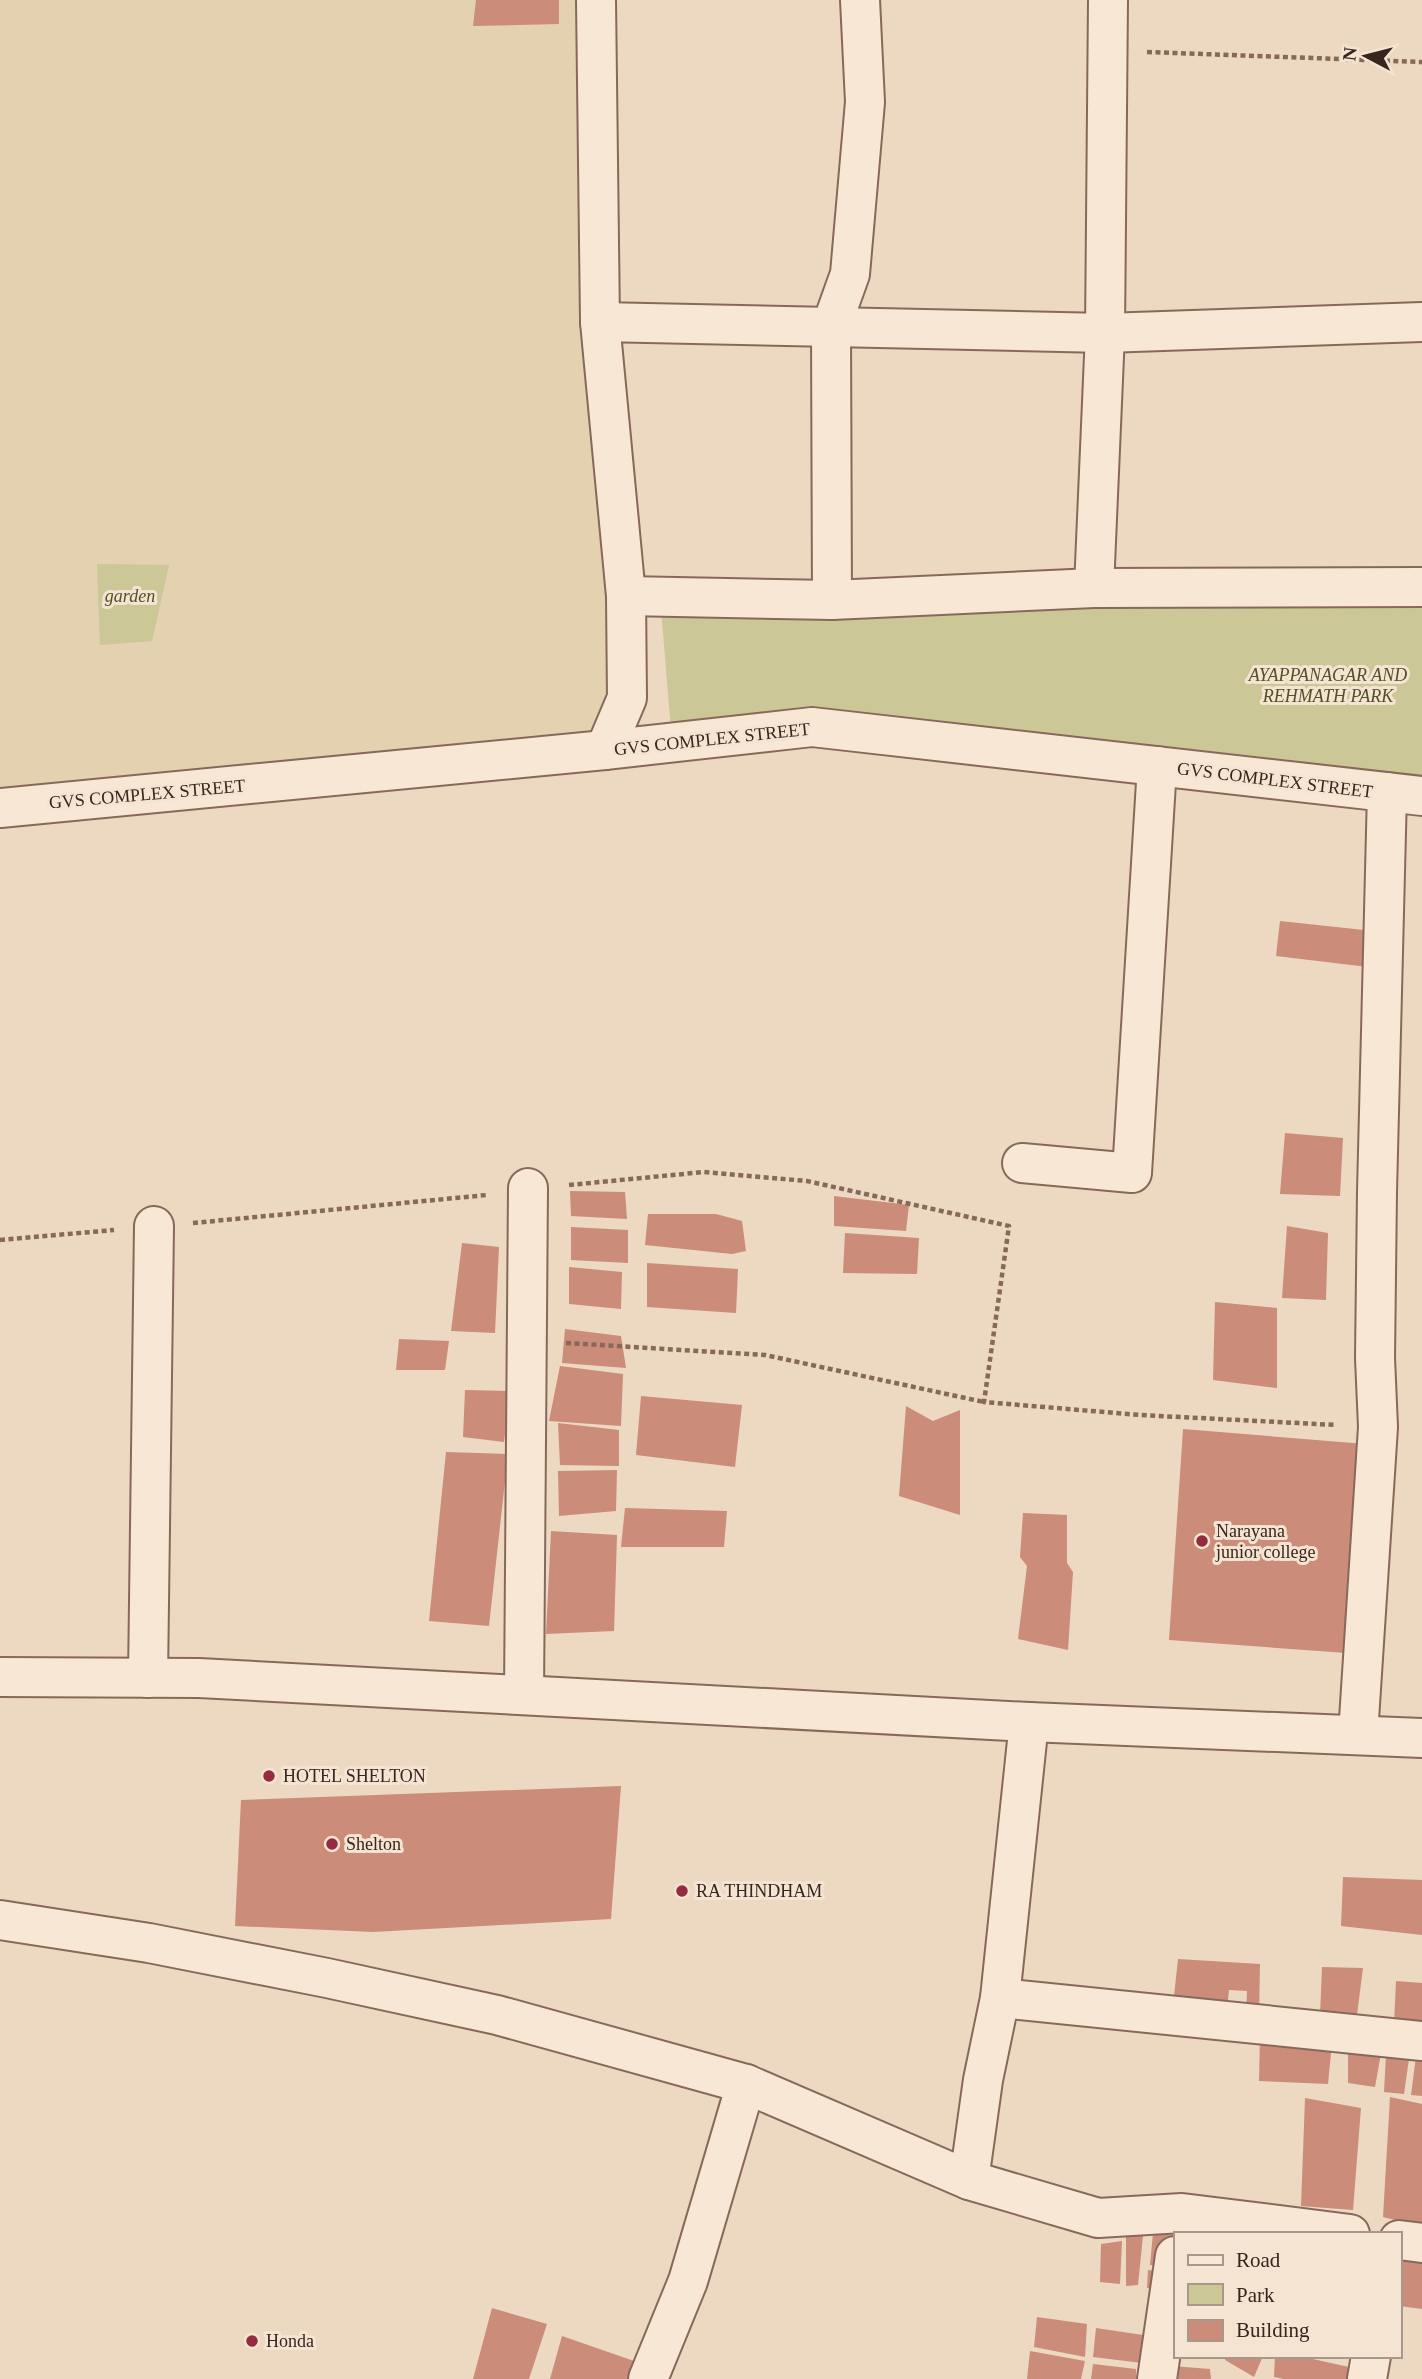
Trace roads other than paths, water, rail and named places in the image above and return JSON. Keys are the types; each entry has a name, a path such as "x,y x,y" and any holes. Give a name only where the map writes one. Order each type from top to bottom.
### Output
{"street":[{"path":"596,0 600,322 626,596 627,698 605,750"},
{"path":"832,600 831,327 852,261 864,102 860,0"},
{"path":"1094,588 1105,333 1108,0"},
{"path":"600,322 1105,333 1422,322"},
{"path":"626,596 832,600 1094,588 1422,587"},
{"name":"GVS COMPLEX STREET","path":"0,808 605,750 812,727 1404,794"},
{"path":"1022,1163 1132,1173 1157,766"},
{"path":"1358,1735 1378,1427 1375,1357 1377,1192 1404,794"},
{"path":"524,1695 528,1188"},
{"path":"148,1678 154,1226"},
{"path":"0,1677 199,1678 1029,1722 1422,1738"},
{"path":"970,2180 983,2080 1000,1998 1029,1722"},
{"path":"0,1920 149,1943 497,2015 746,2084 970,2180 1098,2218 1319,2232"},
{"path":"1000,1998 1422,2041"},
{"path":"648,2379 688,2281 746,2084"},
{"path":"1401,2240 1422,2243"},
{"path":"1157,2379 1174,2263"},
{"path":"1367,2379 1371,2358"}],"place":[{"name":"Narayana junior college","path":"1202,1541"},
{"name":"HOTEL SHELTON","path":"269,1776"},
{"name":"Shelton","path":"332,1844"},
{"name":"RA THINDHAM","path":"682,1891"},
{"name":"Honda","path":"252,2341"}],"park label":[{"name":"garden","path":"130,596"},
{"name":"AYAPPANAGAR AND REHMATH PARK","path":"1328,685"}]}
